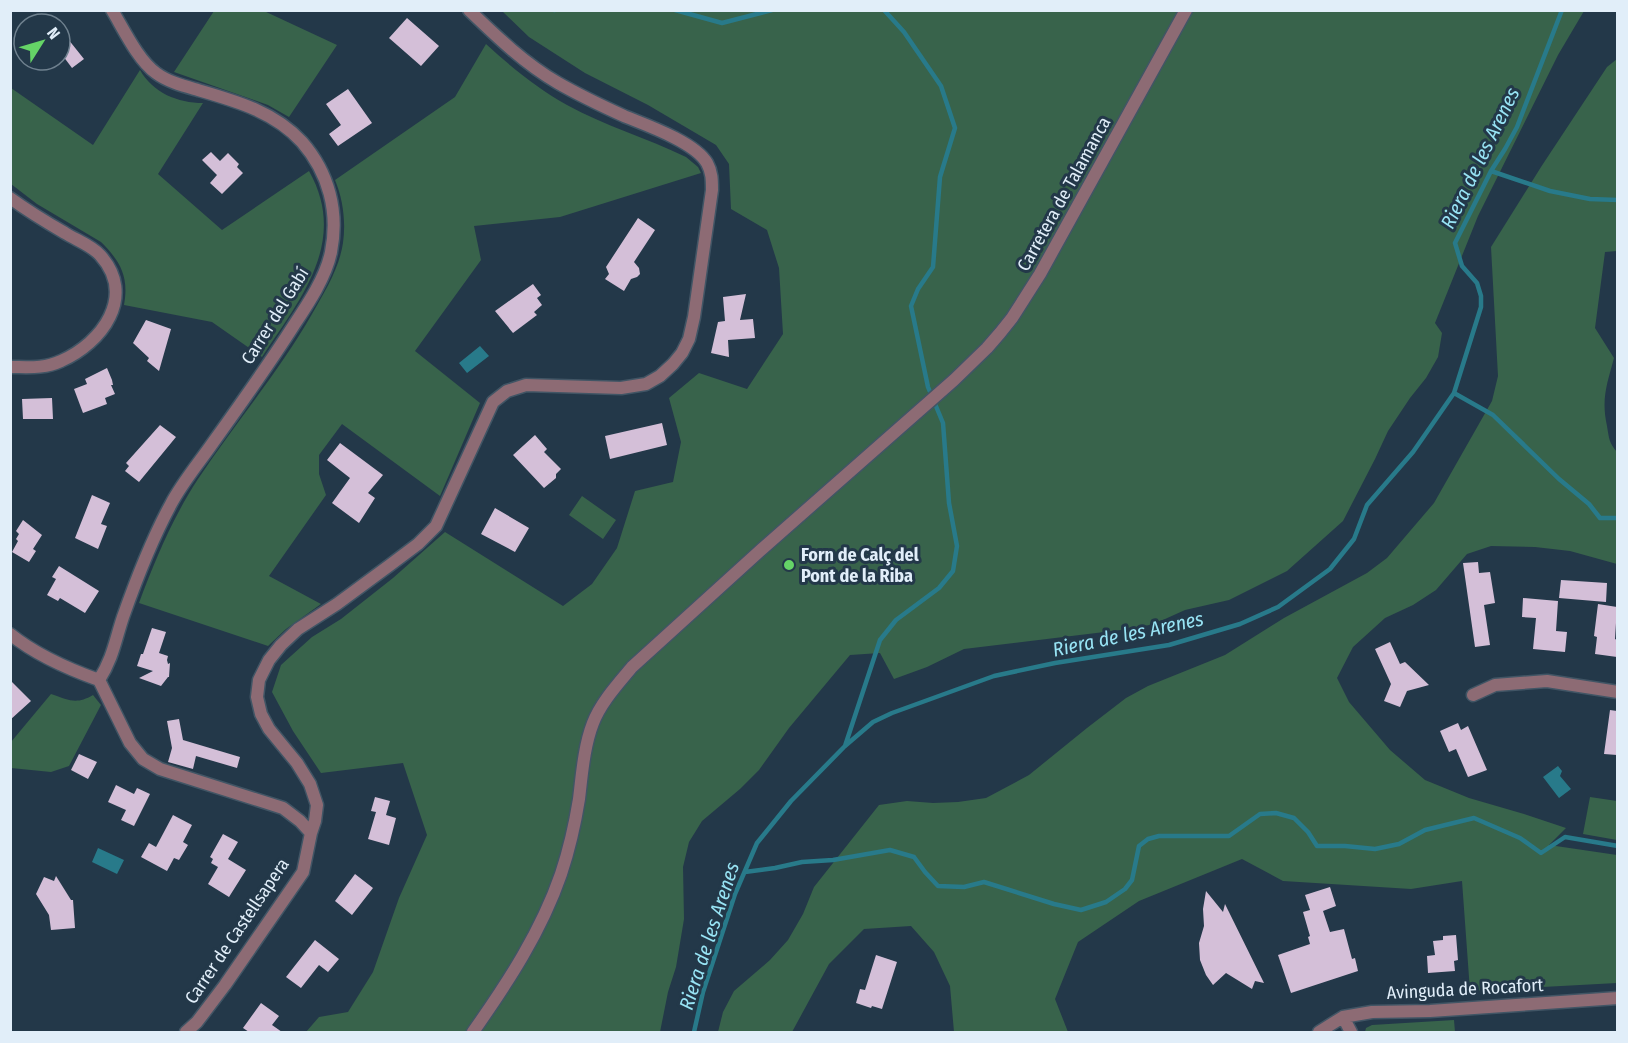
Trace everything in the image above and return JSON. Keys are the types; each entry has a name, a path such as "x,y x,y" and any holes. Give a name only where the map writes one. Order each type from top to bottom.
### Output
{"street":[{"name":"Carrer del Gabí","path":"99,680 113,654 123,618 141,570 171,504 311,298 331,254 334,230 333,208 328,186 318,164 301,141 279,121 258,110 158,75 147,66 112,10"},
{"name":"Carrer de Castellsapera","path":"186,1032 197,1022 225,984 303,872 315,821 316,806 310,784 297,763 269,729 261,714 257,697 259,680 269,660 298,629 390,565 418,544 436,526 493,402 507,391 526,384 621,388 646,384 660,376 673,364 689,339 712,190 712,176 707,162 690,147 666,133 558,83 530,65 469,10"},
{"name":"Carretera de Talamanca","path":"473,1032 501,993 531,944 550,905 569,850 591,728 615,687 632,667 908,422 993,341 1022,303 1111,148 1186,10"},
{"path":"10,198 99,254 110,270 116,286 116,299 103,329 93,341 77,352 60,362 43,367 10,367"},
{"path":"10,634 55,661 99,680 130,743 142,759 160,769 283,808 300,820 311,833"},
{"path":"1473,695 1495,685 1547,681 1617,692"},
{"name":"Avinguda de Rocafort","path":"1319,1032 1343,1017 1372,1012 1430,1011 1617,998"},
{"path":"1343,1017 1351,1032"}],"green space":[{"path":"214,11 264,11 337,45 289,117 268,105 174,72"},
{"path":"502,11 1584,11 1558,55 1478,216 1435,323 1442,333 1438,357 1426,378 1388,431 1343,521 1287,571 1229,600 1185,610 1154,624 964,649 927,667 894,679 880,653 850,655 789,728 759,770 702,821 689,842 683,867 684,919 676,967 660,1032 306,1032 319,1017 348,1012 373,972 399,898 427,835 403,763 321,773 293,731 272,692 281,665 312,637 341,619 393,578 445,532 563,606 592,584 617,548 635,491 673,482 681,442 669,398 699,373 747,389 783,334 779,268 767,230 731,209 729,164 716,145 648,105 585,73 529,37"},
{"path":"486,44 525,77 567,105 686,157 698,167 701,173 560,217 474,226 481,260 415,351 480,403 440,496 342,424 319,455 319,474 326,495 269,576 321,604 286,629 268,646 139,603 180,508 212,458 299,335 331,280 341,253 344,235 343,211 335,180 455,97"},
{"path":"1617,59 1617,251 1605,252 1595,328 1614,358 1606,392 1605,416 1612,446 1617,452 1617,564 1570,551 1535,547 1491,546 1467,554 1436,590 1413,605 1385,618 1353,647 1337,678 1349,702 1390,750 1425,780 1469,798 1566,828 1549,845 1617,855 1617,983 1470,991 1462,881 1411,889 1283,881 1242,859 1139,901 1078,942 1055,999 1068,1032 954,1032 950,986 934,952 911,926 864,929 829,964 792,1032 718,1032 723,1012 734,991 770,960 788,940 803,914 814,887 879,805 907,801 958,802 986,798 1029,775 1126,698 1148,686 1225,655 1284,618 1367,573 1387,558 1434,503 1492,401 1498,376 1491,247 1607,67"},
{"path":"140,70 159,91 176,99 203,103 158,174 222,230 309,171 320,197 324,222 322,246 315,269 304,291 262,357 212,322 124,305 125,286 122,270 108,249 101,242 37,204 11,184 11,88 93,145"},
{"path":"582,496 616,520 603,539 569,515"},
{"path":"51,694 77,701 93,695 101,705 69,766 51,772 11,768 11,742"},
{"path":"1590,797 1617,801 1617,840 1583,834"},
{"path":"1454,1020 1455,1032 1365,1032 1366,1028 1372,1025"}],"water":[{"path":"480,346 489,356 467,373 459,363"},
{"path":"1558,766 1562,771 1560,776 1571,789 1559,798 1543,777"},
{"path":"98,848 124,860 117,874 92,862"}],"building":[{"path":"407,18 439,46 421,66 389,38"},
{"path":"72,44 84,59 72,68"},
{"path":"348,89 372,123 338,146 329,134 341,125 326,104"},
{"path":"211,152 220,161 228,153 239,164 237,167 243,173 222,194 210,183 217,175 202,160"},
{"path":"638,218 655,230 634,262 640,274 631,279 624,291 605,279 609,274 606,267"},
{"path":"533,284 541,295 537,298 542,305 534,312 537,315 513,333 495,311"},
{"path":"746,294 740,320 753,319 755,338 728,340 729,357 711,353 718,322 725,321 723,297"},
{"path":"146,320 171,329 159,371 147,361 149,358 133,343"},
{"path":"107,368 115,394 105,398 107,404 83,413 74,389 87,384 85,379"},
{"path":"52,398 53,419 23,419 22,399"},
{"path":"662,423 667,445 610,459 605,436"},
{"path":"160,425 176,437 139,482 125,471 129,466 126,463"},
{"path":"535,435 547,449 544,452 561,469 556,474 556,478 544,488 513,455"},
{"path":"340,443 383,475 368,493 375,498 359,523 332,503 350,478 327,460"},
{"path":"92,495 110,503 101,524 107,526 98,549 75,538"},
{"path":"495,508 529,528 515,552 481,534"},
{"path":"23,520 42,535 33,549 36,551 29,562 12,552 18,541 16,539 19,534 16,531"},
{"path":"1478,562 1479,573 1490,572 1495,603 1484,605 1490,645 1475,647 1463,563"},
{"path":"59,566 99,591 85,613 60,598 58,601 47,595 56,579 52,577"},
{"path":"1561,580 1607,583 1606,602 1559,598"},
{"path":"1523,598 1558,601 1556,631 1567,632 1565,652 1533,649 1536,618 1522,617"},
{"path":"1598,604 1617,607 1615,639 1617,640 1617,657 1595,654 1597,637 1594,636"},
{"path":"152,628 166,632 159,653 168,656 169,677 161,686 139,678 153,671 137,666"},
{"path":"1390,642 1400,664 1405,662 1429,685 1407,691 1400,707 1384,701 1391,684 1375,649"},
{"path":"10,680 31,701 10,720"},
{"path":"1610,710 1617,711 1617,755 1604,754"},
{"path":"179,719 183,740 240,757 237,768 196,756 193,769 168,762 172,748 167,721"},
{"path":"1458,723 1461,730 1468,726 1487,770 1468,777 1456,749 1449,752 1440,731"},
{"path":"79,754 97,762 88,779 71,770"},
{"path":"116,785 134,794 137,788 150,794 134,826 121,820 126,810 108,802"},
{"path":"375,797 390,801 386,815 396,818 389,845 368,839 376,812 371,811"},
{"path":"173,815 192,825 183,842 188,845 179,860 174,858 167,871 141,857 149,843 156,847"},
{"path":"223,834 238,842 228,859 246,870 229,897 208,884 218,867 211,863 213,859 210,857"},
{"path":"355,874 373,888 352,915 335,901"},
{"path":"56,876 73,900 75,928 51,930 49,915 36,894 44,877 54,881"},
{"path":"1330,887 1336,906 1323,911 1330,932 1344,929 1352,959 1355,958 1358,971 1291,993 1278,955 1310,944 1303,912 1310,910 1305,895"},
{"path":"1206,891 1223,912 1225,904 1264,983 1255,981 1252,989 1226,973 1213,985 1206,975 1200,960 1199,943 1204,926 1203,909"},
{"path":"1456,935 1458,960 1454,961 1455,971 1428,973 1427,956 1435,955 1433,941 1443,940 1443,936"},
{"path":"315,940 339,959 328,972 319,965 301,988 286,977"},
{"path":"876,955 897,962 882,1009 856,1003 860,989 865,990"},
{"path":"261,1003 279,1016 272,1025 282,1032 249,1032 243,1028"}],"waterway":[{"path":"675,10 722,23 772,10"},
{"path":"845,746 880,640 896,620 939,588 953,571 957,546 949,503 943,423 928,387 911,306 918,289 933,267 940,177 955,128 941,86 904,32 884,10"},
{"name":"Riera de les Arenes","path":"694,1032 703,992 735,894 757,843 791,801 845,746 873,722 994,676 1055,663 1169,645 1240,624 1278,607 1330,569 1354,539 1367,505 1413,452 1454,393 1481,307 1481,296 1477,283 1462,266 1455,243 1491,171 1517,127 1562,10"},
{"path":"1491,171 1550,191 1590,199 1618,200"},
{"path":"1454,393 1493,415 1559,479 1589,504 1600,518 1618,518"},
{"path":"745,872 890,850 914,857 938,886 964,887 984,882 1081,910 1106,902 1125,889 1132,880 1139,846 1148,839 1159,836 1229,836 1260,814 1276,813 1294,818 1308,832 1317,846 1375,849 1399,844 1425,830 1474,818 1520,838 1541,853 1565,837 1618,846"}],"place":[{"name":"Forn de Calç del Pont de la Riba","path":"789,565"}]}
